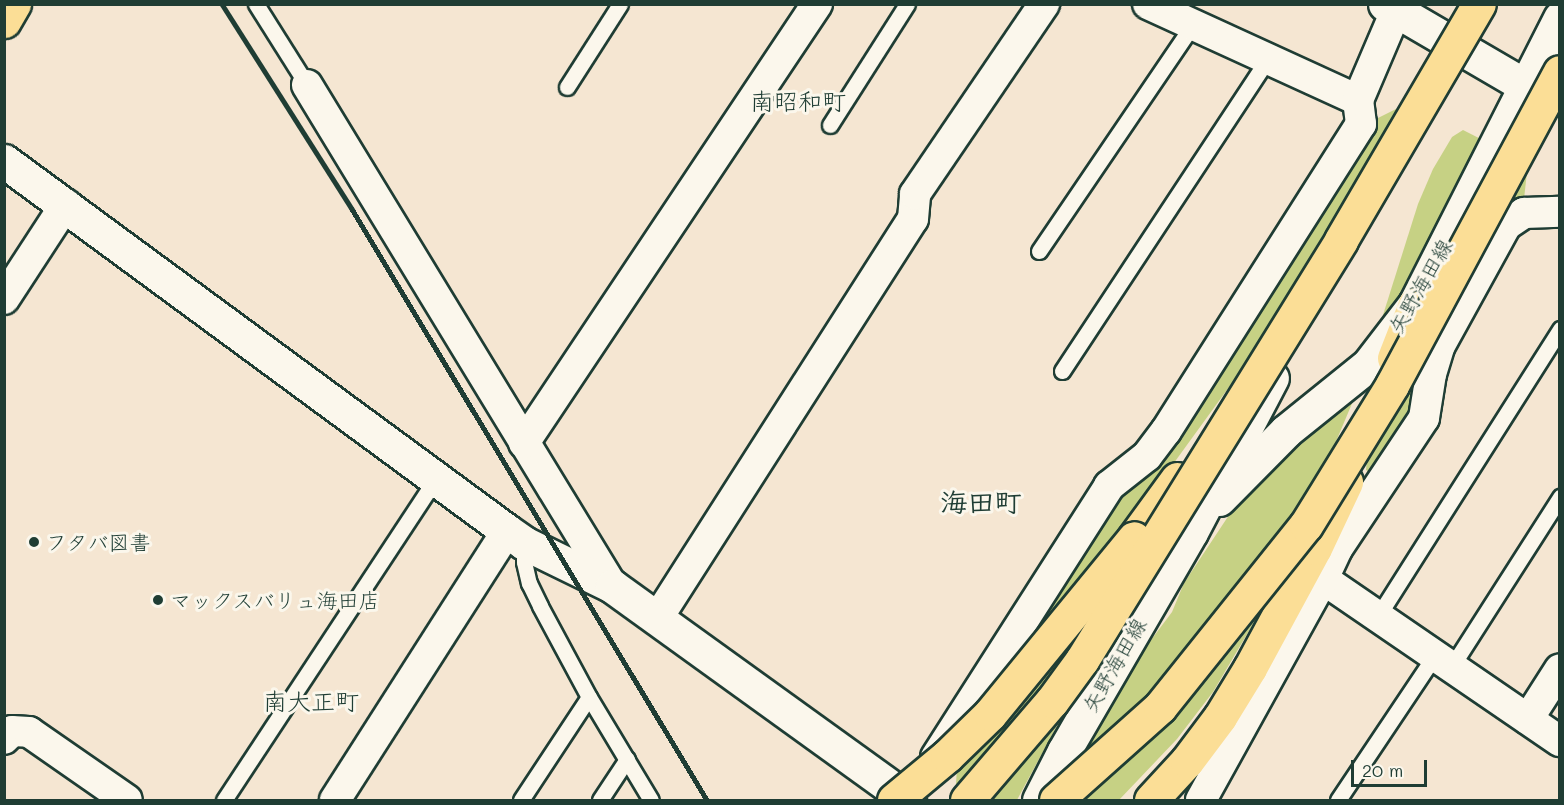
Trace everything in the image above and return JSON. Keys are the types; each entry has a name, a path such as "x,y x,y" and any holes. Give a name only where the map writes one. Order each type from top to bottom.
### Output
{"highway":[{"path":"4,21 14,4"},
{"path":"968,801 1052,701 1082,660 1341,240 1480,4"},
{"path":"1056,801 1160,707 1306,525 1392,385 1560,72"},
{"path":"894,801 947,756 990,714 1134,538 1251,371 1317,293"},
{"path":"1151,801 1187,761 1220,717 1278,617 1344,487 1415,304"}],"main road":[{"name":"矢野海田線","path":"1039,801 1064,751 1191,532 1317,293 1366,217 1422,120 1480,4"},
{"path":"1393,6 1457,47 1560,107"},
{"name":"矢野海田線","path":"1191,532 1286,431 1368,365 1415,304 1560,18"},
{"path":"4,160 515,537 612,586 909,800"}],"street":[{"path":"524,444 817,4"},
{"path":"657,619 913,219 915,194 1044,4"},
{"path":"1148,4 1358,100"},
{"path":"909,800 1109,486 1147,456 1172,421 1361,124 1358,100 1393,6"},
{"path":"307,85 612,586"},
{"path":"4,299 66,204"},
{"path":"1201,801 1323,579 1337,549 1424,418 1431,374 1440,347 1506,225 1524,213 1560,212"},
{"path":"335,801 515,537"},
{"path":"1323,579 1560,741"},
{"path":"1528,719 1560,669"},
{"path":"4,739 12,731 29,732 127,801"}],"lane":[{"path":"256,4 307,85"},
{"path":"567,87 620,4"},
{"path":"830,126 907,4"},
{"path":"1039,251 1192,26"},
{"path":"1062,371 1268,58"},
{"path":"1378,616 1560,329"},
{"path":"224,801 436,478"},
{"path":"1338,801 1560,497"},
{"path":"515,537 529,583 589,697 651,801"},
{"path":"521,801 589,697"},
{"path":"600,801 627,759"}],"green space":[{"path":"1408,103 1245,365 1100,560 1025,642 1119,495 1153,471 1169,450 1374,120"},
{"path":"1463,130 1528,163 1524,199 1413,412 1372,474 1366,470 1374,376 1383,315 1418,204 1433,169 1452,137"},
{"path":"1356,394 1292,546 1263,607 1213,692 1177,739 1119,800 1061,800 1114,700 1145,648 1172,612 1184,583 1237,503"},
{"path":"1113,586 1110,627 1017,800 955,800 957,768"}],"railway":[{"path":"222,4 352,209 707,800"}],"place":[{"name":"フタバ図書","path":"34,542"},
{"name":"マックスバリュ海田店","path":"158,600"}],"district":[{"name":"南昭和町","path":"798,101"},
{"name":"海田町","path":"981,502"},
{"name":"南大正町","path":"311,701"}]}
